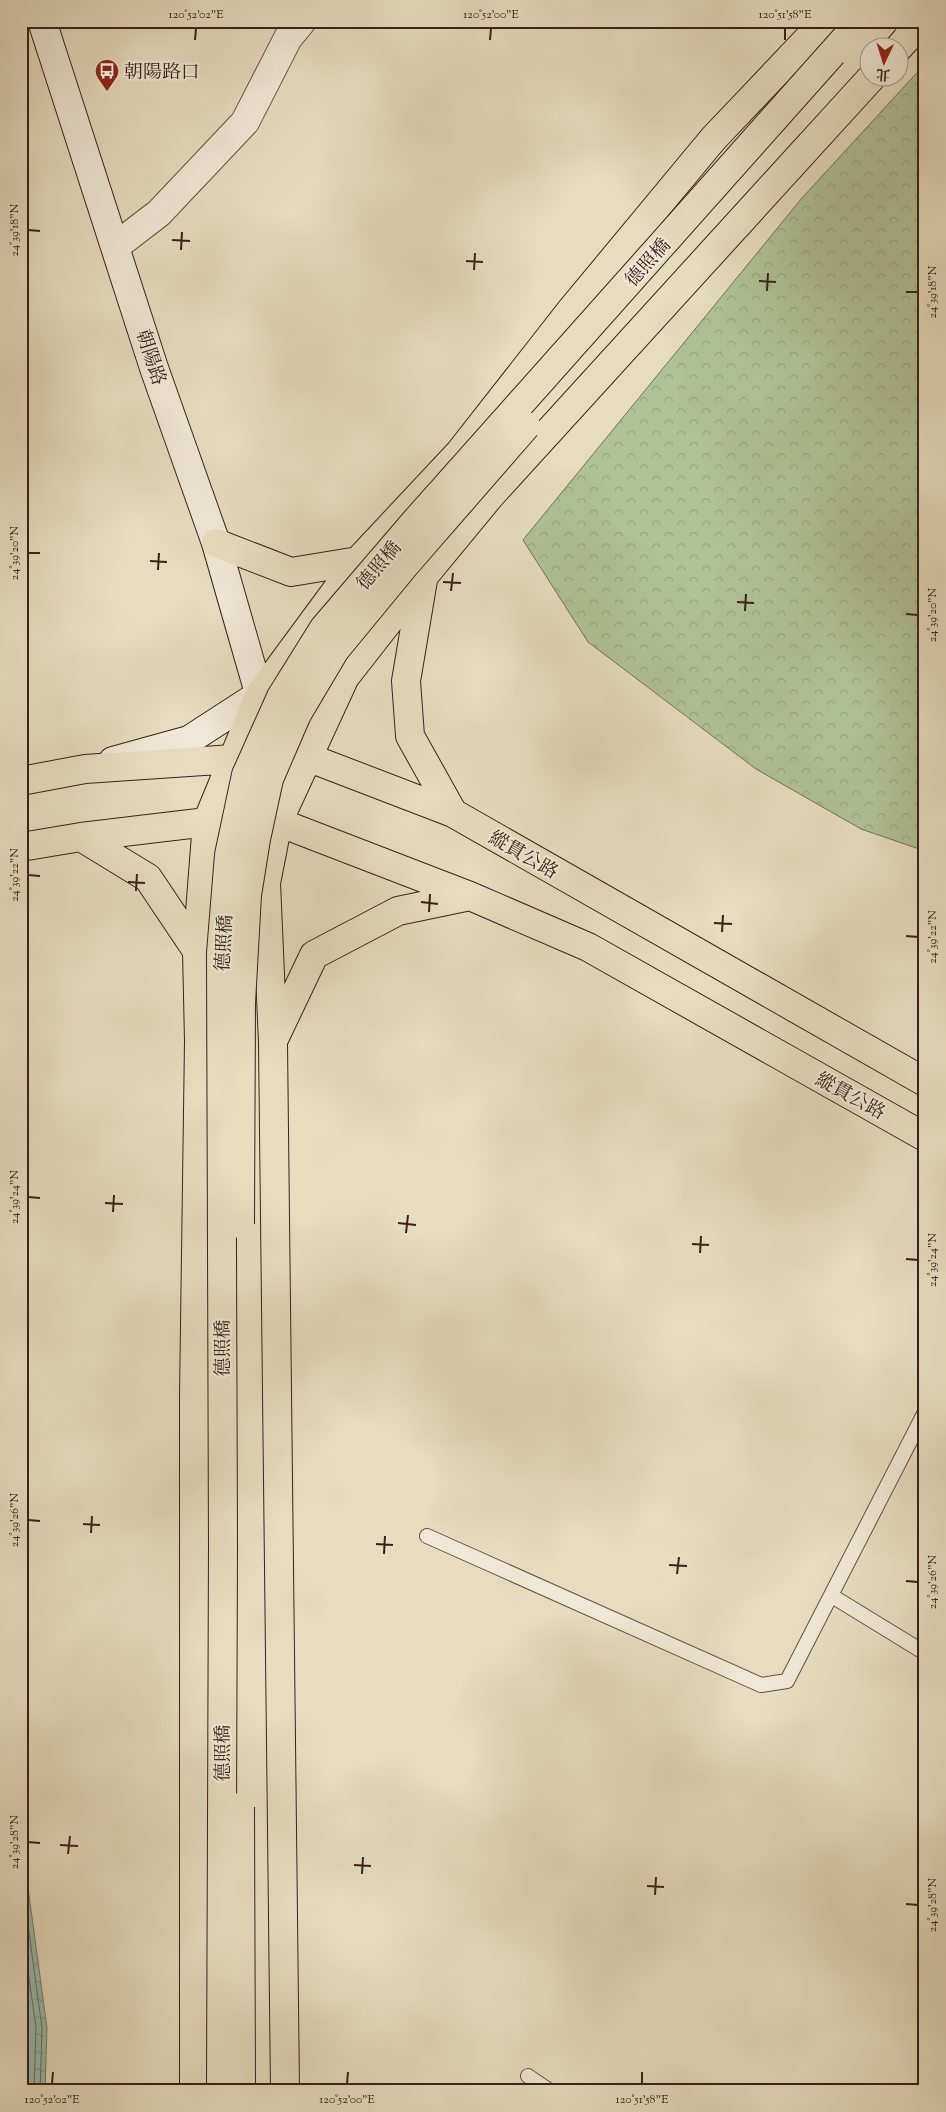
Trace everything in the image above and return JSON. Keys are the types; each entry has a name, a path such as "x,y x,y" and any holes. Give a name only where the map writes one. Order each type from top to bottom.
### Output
{"main road":[{"path":"194,2091 194,1396 198,1041 197,951 207,822 260,694 358,561 460,452 572,309 713,139 825,21"},
{"name":"德照橋","path":"221,2091 223,1547 221,953 228,855 246,775 282,697 324,628 413,524 861,21"},
{"name":"德照橋","path":"241,2091 241,1003 247,896 256,839 269,779 297,714 335,650 405,565 520,432 884,21"},
{"path":"907,38 922,21"},
{"path":"285,2091 273,1043 266,884 278,822 346,677 424,576 490,496 862,88"},
{"path":"216,543 291,572 358,561"},
{"path":"424,576 406,681 410,736 453,814"},
{"name":"縱貫公路","path":"21,782 85,769 232,760 275,755 308,758 453,814 925,1082"},
{"name":"縱貫公路","path":"21,847 81,837 207,822 278,822 470,896 588,946 925,1137"},
{"path":"81,837 148,878 197,951"},
{"path":"273,1043 314,955 398,911 470,896"}],"street":[{"name":"朝陽路","path":"42,21 154,368 216,543 260,694 275,755 278,822"},
{"path":"116,246 159,213 245,122 288,38 302,21"},
{"path":"85,769 189,740 260,694"}],"lane":[{"path":"427,1536 761,1685 787,1681 925,1412"},
{"path":"832,1596 925,1653"},
{"path":"528,2076 550,2091"}],"green space":[{"path":"925,64 925,851 861,829 756,769 588,642 523,540 802,198 903,88 908,88 908,83"}],"water":[{"path":"21,1836 47,2028 45,2091 21,2091"}],"place":[{"name":"朝陽路口","path":"107,92"}]}
